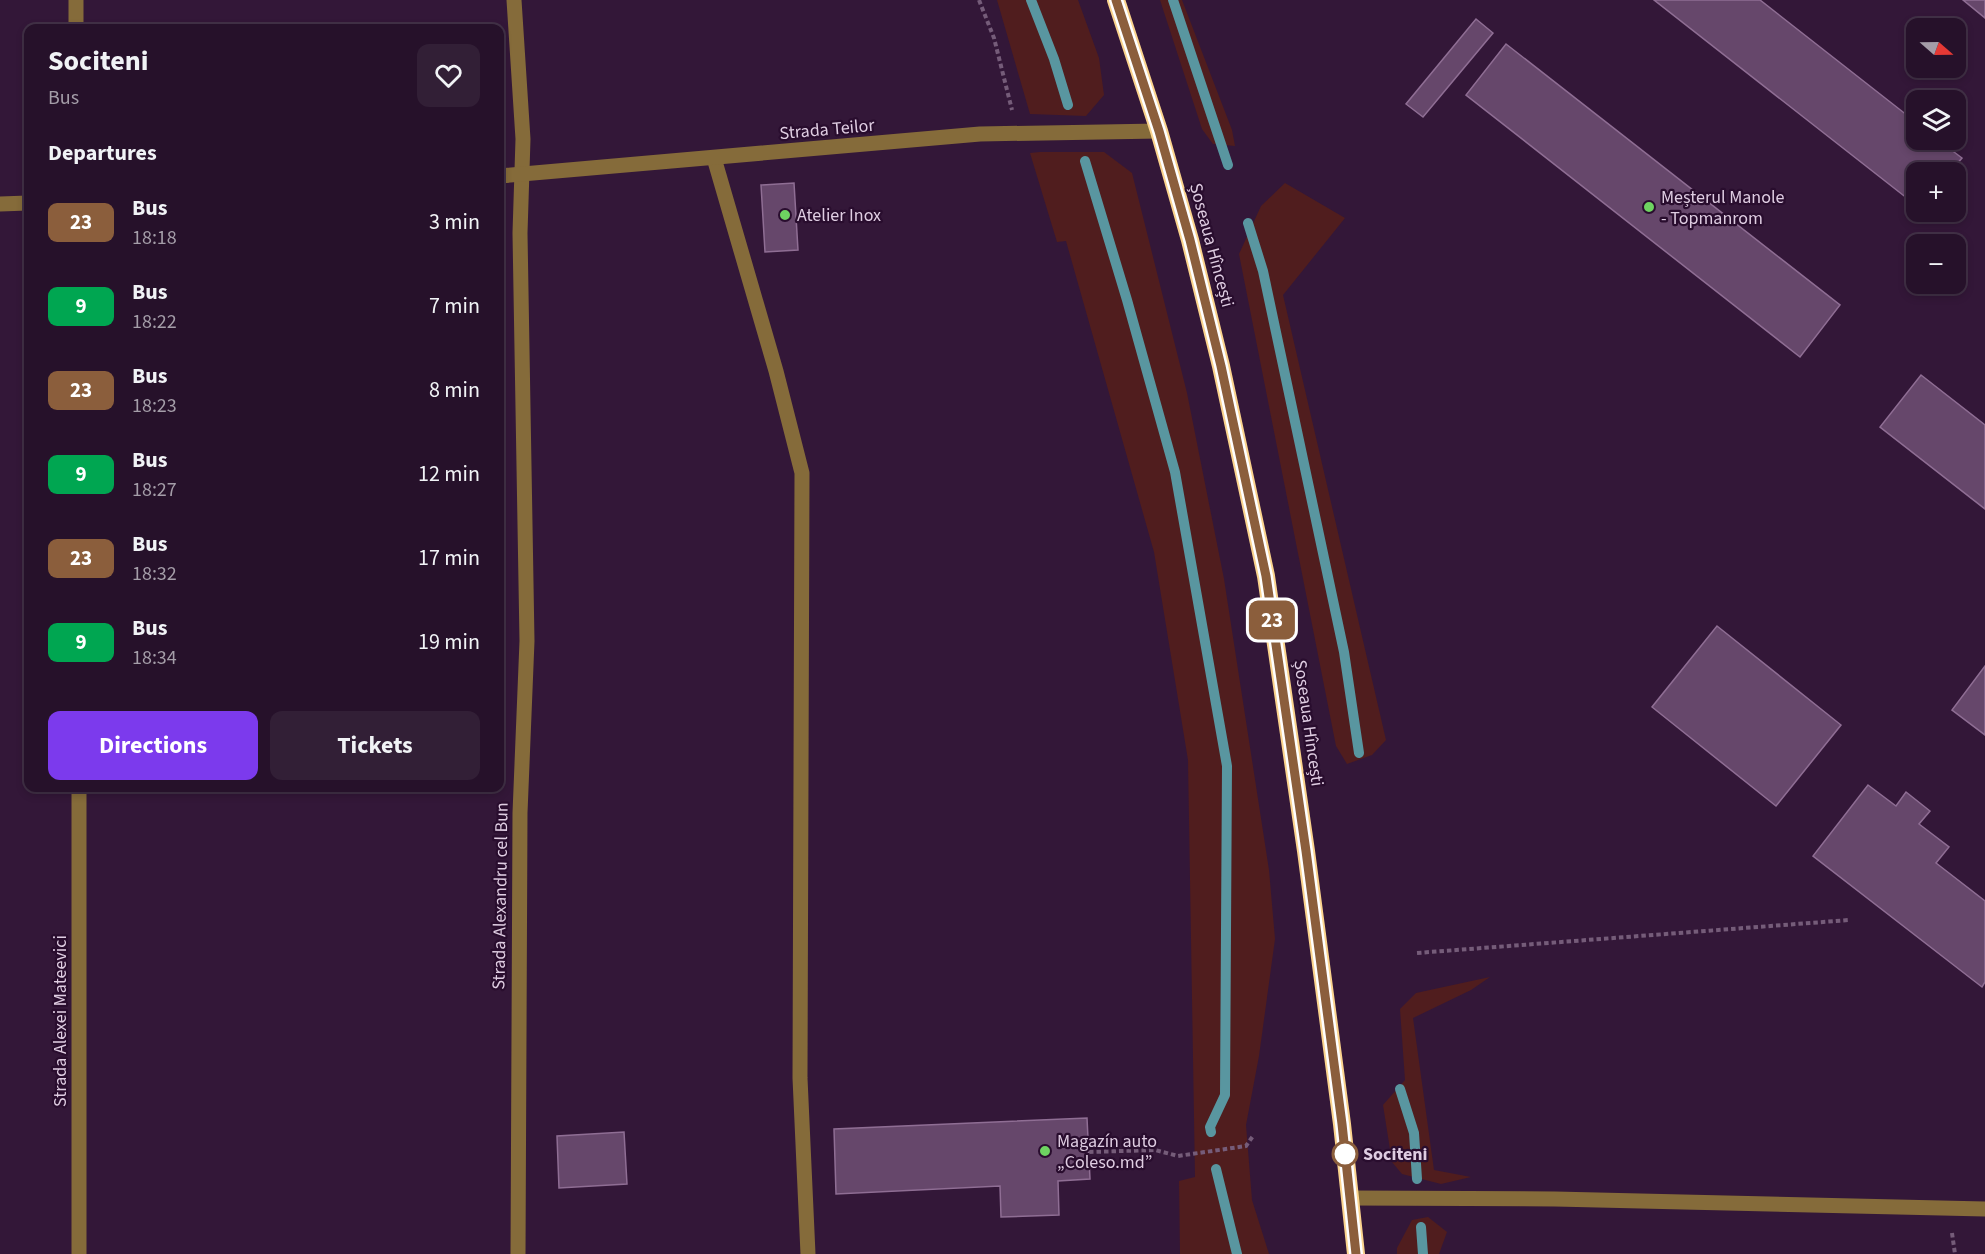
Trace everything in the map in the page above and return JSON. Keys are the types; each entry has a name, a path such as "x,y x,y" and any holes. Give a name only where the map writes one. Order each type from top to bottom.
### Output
{"highway":[{"name":"Șoseaua Hîncești","path":"1116,0 1159,131 1190,240 1266,576 1300,807 1356,1254"}],"street":[{"path":"76,0 76,24"},
{"name":"Strada Alexandru cel Bun","path":"514,0 523,139 520,233 528,641 520,813 518,1254"},
{"name":"Strada Teilor","path":"504,176 980,134 1159,131"},
{"path":"714,158 776,371 802,473 800,1078 808,1254"},
{"path":"0,204 24,203"},
{"name":"Strada Alexei Mateevici","path":"79,792 79,1254"},
{"path":"1350,1198 1555,1198 1985,1209"}],"path":[{"path":"979,0 994,38 1018,134"},
{"path":"1418,952 1849,920"},
{"path":"1089,1152 1155,1150 1178,1156 1246,1146 1253,1137"}],"shaded area":[{"path":"997,0 1078,0 1099,58 1104,95 1086,116 1030,114"},
{"path":"1160,0 1182,0 1232,130 1235,146 1213,144 1202,129"},
{"path":"1104,152 1132,173 1187,393 1224,579 1269,870 1275,939 1259,1056 1246,1125 1252,1200 1269,1254 1180,1254 1179,1181 1195,1177 1188,760 1154,552 1066,241 1057,242 1030,153"},
{"path":"1285,183 1345,218 1283,295 1386,740 1372,755 1347,764 1336,746 1239,254 1261,206"},
{"path":"1490,977 1471,990 1413,1018 1434,1170 1471,1177 1441,1184 1402,1174 1392,1162 1383,1105 1405,1080 1400,1009 1416,993"},
{"path":"1428,1217 1447,1232 1439,1254 1397,1254 1397,1248 1412,1220"}],"building":[{"path":"1654,0 1760,0 1906,114 1906,150 1951,150 1962,158 1959,162 1906,162 1906,197"},
{"path":"1963,0 1985,0 1985,18"},
{"path":"1476,19 1493,33 1423,117 1406,104"},
{"path":"1506,44 1840,305 1800,357 1466,95"},
{"path":"794,183 798,250 765,252 761,185"},
{"path":"1921,375 1985,425 1985,509 1880,427"},
{"path":"1717,626 1841,725 1776,806 1652,707"},
{"path":"1985,666 1985,735 1952,710"},
{"path":"1868,785 1896,806 1906,792 1930,811 1919,824 1949,847 1936,863 1985,901 1985,982 1982,987 1813,856"},
{"path":"1087,1118 1090,1179 1058,1181 1059,1215 1001,1217 1000,1186 836,1194 834,1129"},
{"path":"624,1132 627,1184 559,1188 557,1136"}],"waterway":[{"path":"1031,0 1054,59 1068,105"},
{"path":"1173,0 1228,165"},
{"path":"1085,161 1175,472 1227,766 1225,1095 1210,1127 1211,1132"},
{"path":"1248,223 1263,271 1344,652 1359,753"},
{"path":"1400,1089 1414,1133 1417,1179"},
{"path":"1216,1169 1237,1254"},
{"path":"1421,1227 1423,1254"}],"bus line":[{"name":"23","path":"1116,0 1159,131 1190,240 1221,366 1266,576 1306,851 1342,1124 1356,1254"}],"place":[{"name":"Meșterul Manole - Topmanrom","path":"1649,207"},
{"name":"Atelier Inox","path":"785,215"},
{"name":"Magazín auto „Coleso.md”","path":"1045,1151"},
{"name":"Sociteni","path":"1345,1154"}]}
